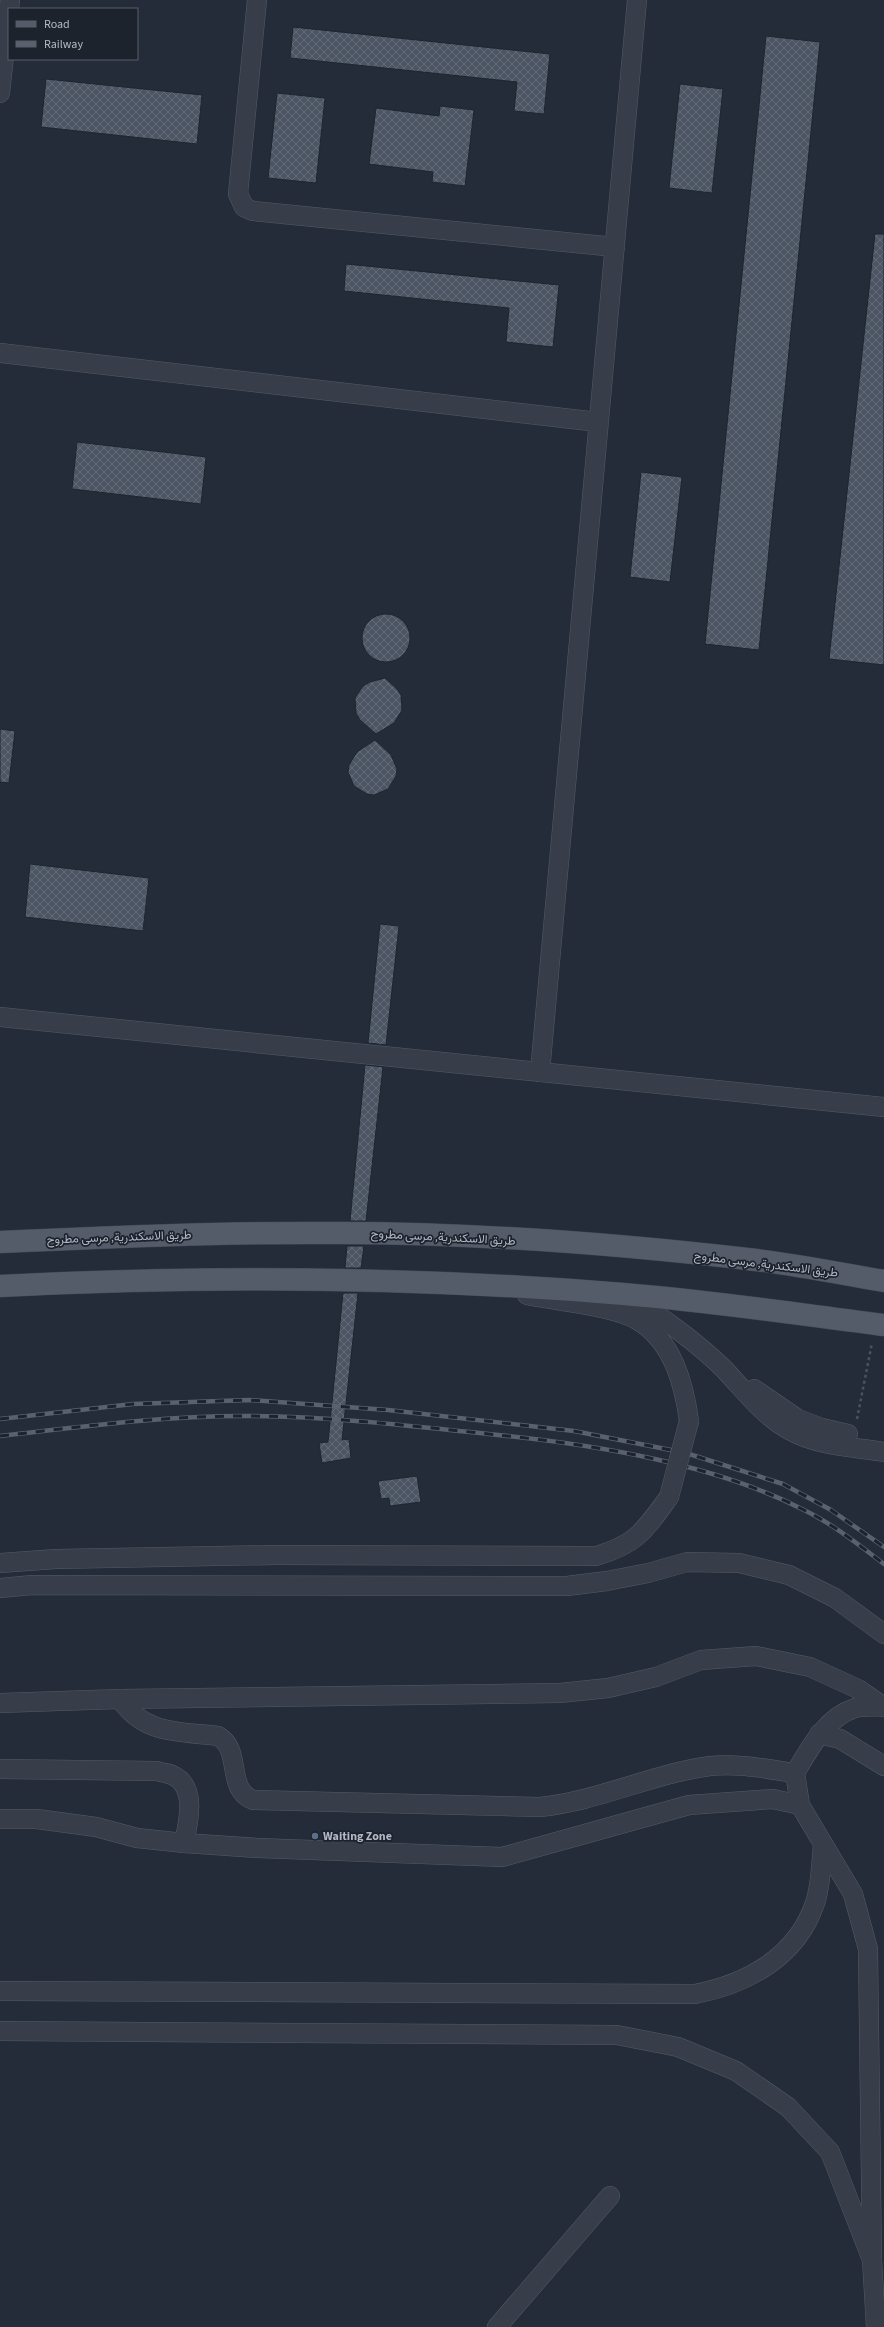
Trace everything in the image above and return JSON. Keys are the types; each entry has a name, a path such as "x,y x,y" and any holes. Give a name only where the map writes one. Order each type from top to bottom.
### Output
{"main road":[{"name":"طريق الاسكندرية, مرسى مطروح","path":"0,1242 223,1233 340,1233 465,1237 620,1247 758,1260 884,1281"},
{"path":"0,1286 216,1278 339,1279 463,1283 623,1294 750,1306 880,1325"}],"street":[{"path":"257,0 238,194 244,207 253,211 615,247"},
{"path":"540,1072 637,0"},
{"path":"0,93 8,19"},
{"path":"0,353 598,422"},
{"path":"0,1017 884,1107"},
{"path":"0,1563 56,1559 275,1555 596,1556 619,1549 638,1537 669,1497 689,1421 683,1383 670,1355 658,1337 637,1320 615,1312 463,1283"},
{"path":"623,1294 674,1327 723,1369 765,1414 790,1431 815,1441 884,1452"},
{"path":"723,1369 798,1419 822,1428 884,1440"},
{"path":"0,1588 32,1585 567,1586 614,1580 687,1562 739,1563 789,1575 835,1598 884,1634"},
{"path":"0,1703 120,1698 560,1693 608,1688 656,1677 701,1660 756,1656 810,1667 858,1689 884,1706"},
{"path":"120,1698 136,1718 152,1727 218,1736 223,1739 230,1747 237,1786 244,1795 253,1800 522,1808 576,1801 682,1771 711,1766 734,1766 795,1773"},
{"path":"876,2327 872,2260 868,1949 853,1894 800,1805 795,1773 819,1734 830,1723 855,1708 884,1706"},
{"path":"819,1734 846,1742 884,1766"},
{"path":"0,1769 157,1771 174,1775 182,1783 188,1796 190,1815 184,1843"},
{"path":"0,1819 37,1819 96,1827 137,1838 184,1843 258,1848 502,1857 689,1805 773,1799 800,1805"},
{"path":"0,1991 695,1994 721,1989 746,1979 768,1965 788,1947 804,1926 816,1902 823,1845"},
{"path":"0,2031 617,2035 678,2047 736,2071 788,2106 830,2152 872,2260"},
{"path":"497,2327 610,2196"}],"path":[{"path":"854,1435 880,1325"}],"building":[{"path":"293,27 550,54 544,114 514,111 517,82 290,58"},
{"path":"766,36 820,42 759,650 705,644"},
{"path":"46,79 202,95 197,144 41,127"},
{"path":"680,84 723,89 712,193 669,188"},
{"path":"277,93 325,98 316,183 268,178"},
{"path":"440,106 474,110 465,186 432,182 433,172 369,164 376,108 439,116"},
{"path":"875,234 884,234 884,665 829,659"},
{"path":"346,264 559,285 553,347 506,342 509,308 344,291"},
{"path":"77,442 206,457 201,504 72,489"},
{"path":"641,472 682,477 670,582 630,577"},
{"path":"381,614 391,614 403,621 410,633 410,643 403,655 391,662 381,662 373,658 366,651 362,643 362,633 366,625 373,618"},
{"path":"385,678 401,695 402,710 394,723 376,734 360,720 356,713 355,698 363,686 370,682"},
{"path":"0,729 15,731 9,783 0,782"},
{"path":"375,740 391,755 397,769 396,776 388,789 374,795 367,794 354,786 348,772 349,765 357,752"},
{"path":"30,864 149,878 143,931 25,917"},
{"path":"380,924 399,926 386,1045 368,1043"},
{"path":"365,1065 383,1067 366,1221 350,1221"},
{"path":"347,1246 364,1246 361,1268 345,1268"},
{"path":"343,1293 358,1293 342,1440 349,1439 351,1458 322,1463 319,1443 328,1442"},
{"path":"417,1476 421,1502 390,1506 389,1498 381,1499 378,1481"}],"railway":[{"path":"0,1419 133,1404 249,1400 388,1410 574,1431 686,1453 783,1484 831,1510 884,1547"},
{"path":"0,1436 151,1420 212,1416 274,1416 402,1425 575,1444 655,1459 733,1480 769,1494 815,1516 846,1535 884,1564"}],"place":[{"name":"Waiting Zone","path":"315,1836"}]}
